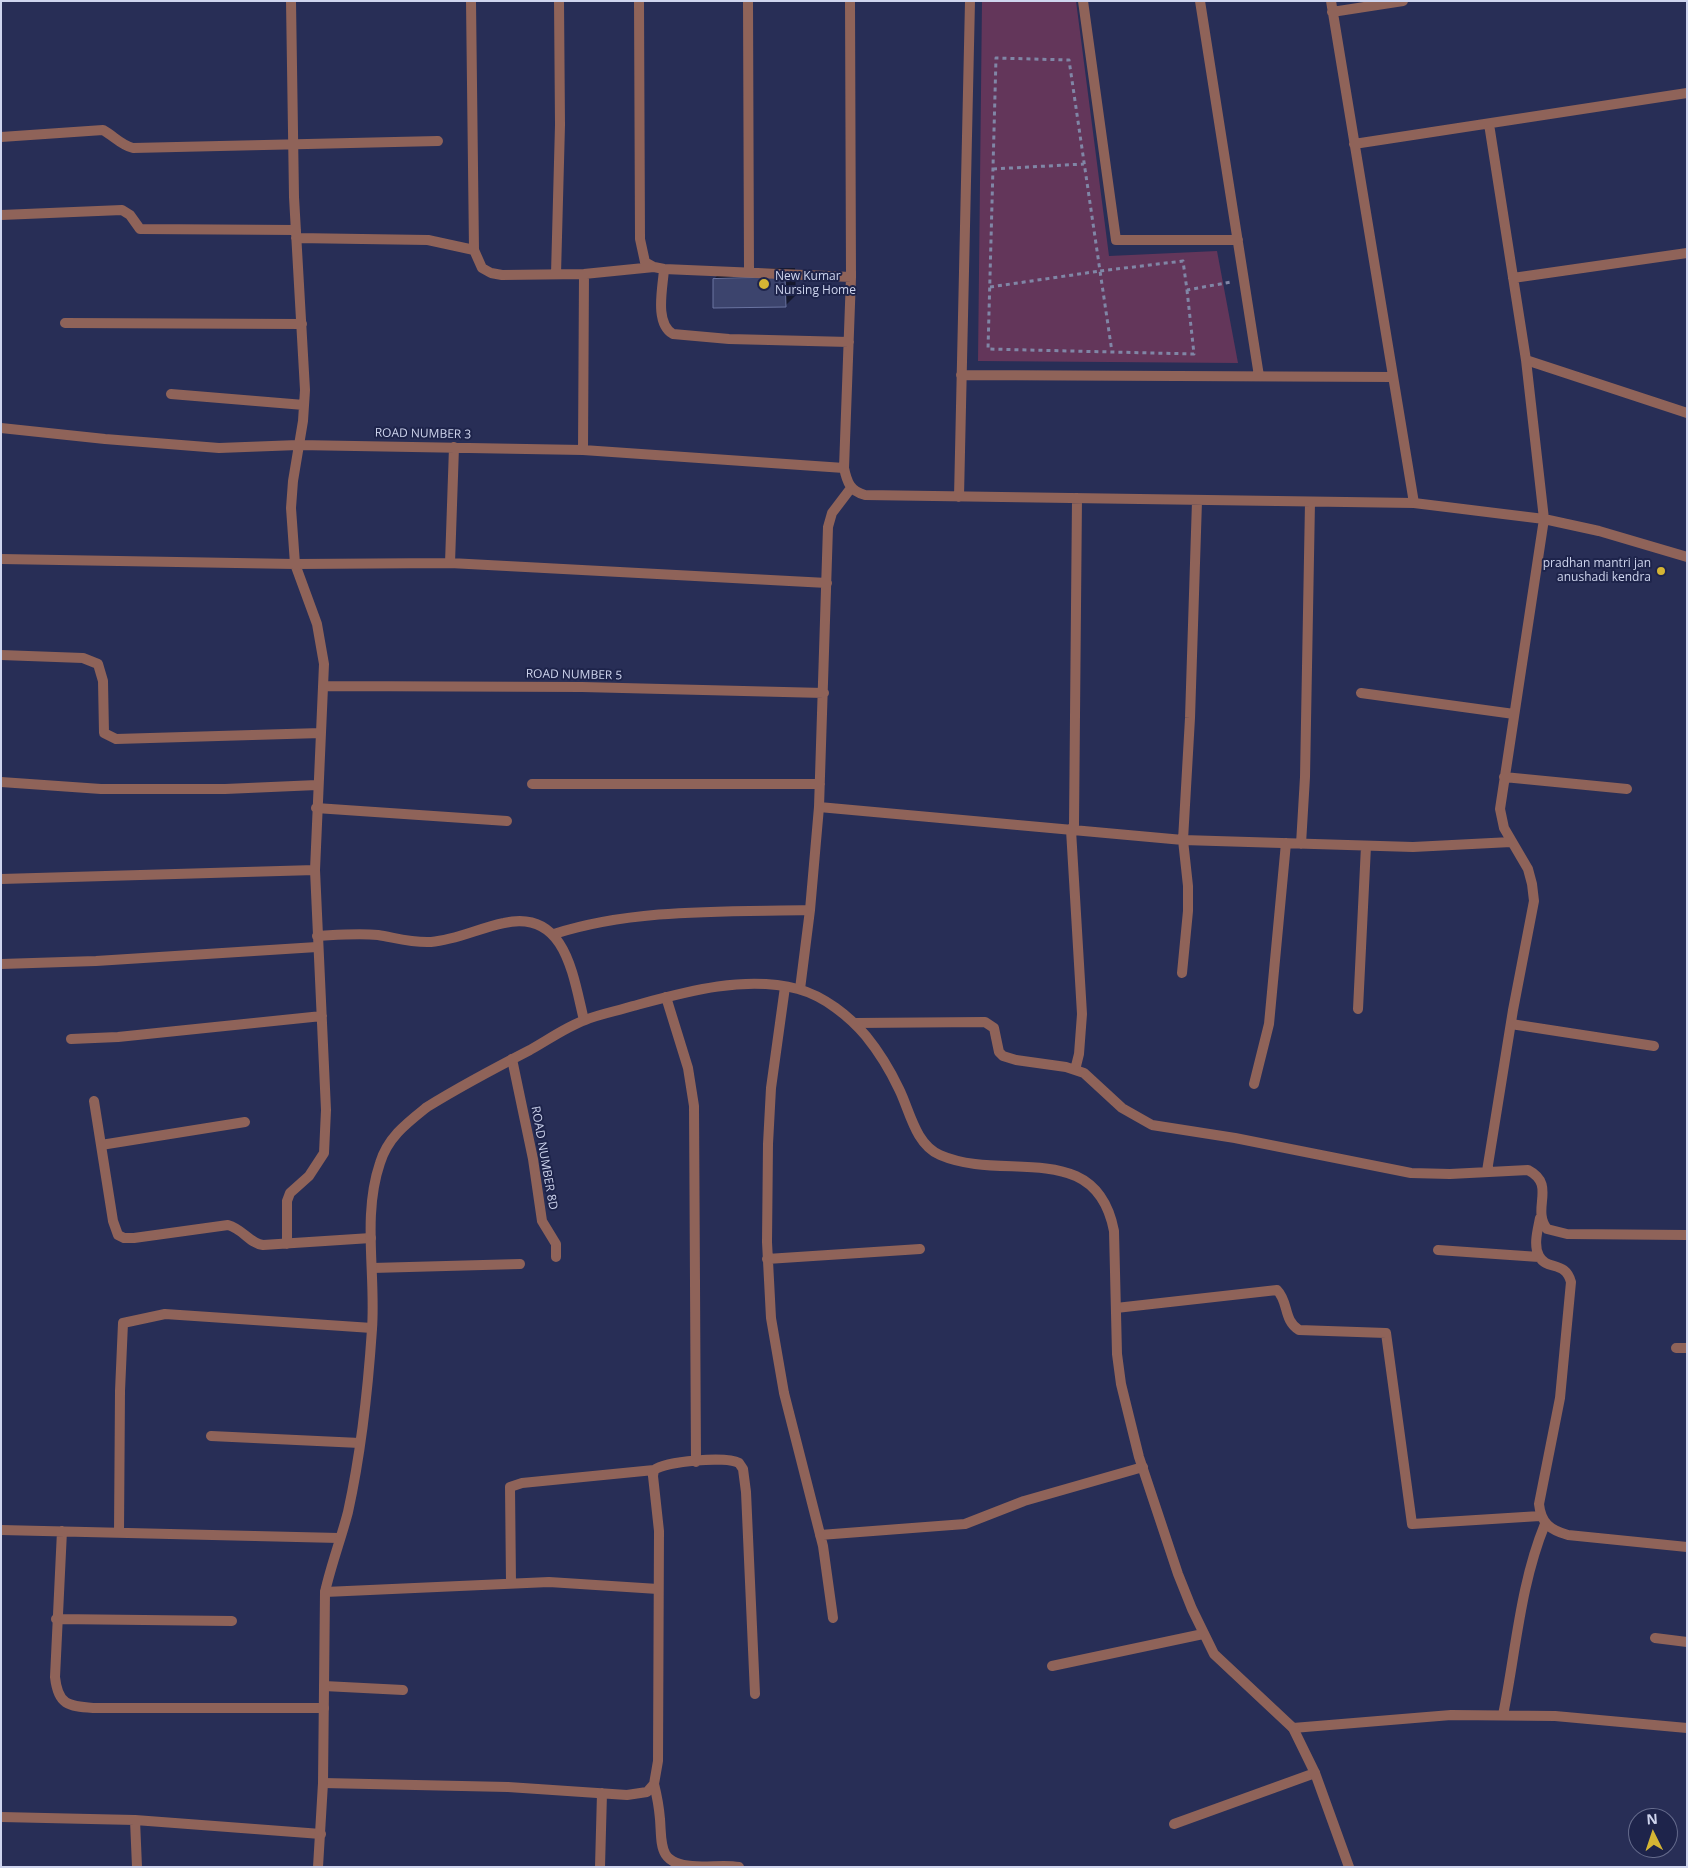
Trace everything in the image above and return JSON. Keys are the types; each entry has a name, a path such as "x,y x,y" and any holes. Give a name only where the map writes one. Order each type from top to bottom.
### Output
{"street":[{"path":"287,1244 287,1207 290,1193 309,1176 324,1153 326,1110 317,947 315,870 316,808 323,686 322,644 317,624 294,564 291,508 304,405 293,144 291,1"},
{"path":"471,1 474,250 482,268 491,273 584,274 659,268 851,277"},
{"path":"556,274 560,125 559,1"},
{"path":"639,1 640,239 645,262 659,268"},
{"path":"748,1 749,272"},
{"path":"850,1 851,277 844,468 851,488 857,493 865,495 959,497 1414,503 1544,519 1599,531 1687,557"},
{"path":"959,497 970,1"},
{"path":"1083,1 1116,240 1238,240"},
{"path":"1200,1 1259,376"},
{"path":"1331,1 1414,503"},
{"path":"1332,12 1403,1"},
{"path":"1354,144 1687,93"},
{"path":"1487,1171 1511,1024 1534,901 1528,869 1504,828 1500,809 1544,519 1526,360 1489,124"},
{"path":"1,138 103,130 116,136 123,145 133,148 438,141"},
{"path":"1,215 122,210 130,215 140,229 428,240 474,250"},
{"path":"1513,278 1687,253"},
{"path":"659,268 663,324 673,334 729,339 849,342"},
{"path":"583,450 584,274"},
{"path":"65,323 302,324"},
{"path":"1526,360 1687,413"},
{"path":"961,375 1393,377"},
{"path":"171,394 304,405"},
{"name":"ROAD NUMBER 3","path":"1,428 219,448 298,445 583,450 844,468"},
{"path":"450,563 454,447"},
{"path":"800,989 820,807 828,527 832,513 851,488"},
{"path":"1075,1070 1079,1054 1082,1014 1071,830 1074,826 1076,498"},
{"path":"1182,973 1188,886 1183,840 1190,718 1197,501"},
{"path":"1301,844 1305,777 1310,502"},
{"path":"1,559 294,564 450,563 827,583"},
{"path":"1,655 83,658 98,664 103,681 104,733 116,739 320,733"},
{"name":"ROAD NUMBER 5","path":"323,686 582,687 824,693"},
{"path":"1361,693 1514,714"},
{"path":"1504,777 1627,789"},
{"path":"1,782 101,789 225,789 318,785"},
{"path":"532,784 820,784"},
{"path":"820,807 1183,840 1413,847 1511,842"},
{"path":"316,808 506,821"},
{"path":"1254,1084 1269,1024 1286,843"},
{"path":"1358,1009 1366,846"},
{"path":"1,879 315,870"},
{"path":"554,934 576,927 626,918 699,912 810,910"},
{"path":"317,936 358,933 417,942 432,942 450,940 505,923 532,921 544,926 554,934 571,970 584,1020"},
{"path":"1,964 87,962 317,947"},
{"path":"318,1867 323,1783 325,1592 347,1514 360,1443 372,1328 371,1238 373,1189 380,1162 390,1139 406,1123 427,1107 584,1020 666,997 709,988 754,984 800,989 824,1000 855,1023 876,1048 900,1090 925,1143 938,1154 958,1162 1031,1167 1070,1173 1086,1181 1099,1192 1110,1212 1114,1231 1117,1354 1128,1419 1178,1574 1203,1634 1219,1659 1293,1728 1315,1773 1350,1867"},
{"path":"785,987 771,1088 766,1194 767,1259 771,1318 777,1358 820,1535 833,1618"},
{"path":"666,997 688,1068 694,1106 696,1462"},
{"path":"71,1039 118,1037 322,1016"},
{"path":"855,1023 985,1022 994,1028 999,1052 1003,1056 1075,1070 1089,1078 1122,1108 1152,1125 1235,1138 1411,1173 1450,1174 1528,1170 1537,1175 1543,1188 1537,1237 1539,1257 1544,1262 1563,1268 1569,1274 1571,1282 1560,1398 1539,1504 1543,1520 1525,1587 1504,1715"},
{"path":"1511,1024 1654,1046"},
{"name":"ROAD NUMBER 8D","path":"512,1059 533,1160 542,1221 556,1244 556,1257"},
{"path":"94,1101 113,1221 118,1236 134,1238 228,1225 238,1228 256,1244 287,1244 371,1238"},
{"path":"101,1145 245,1122"},
{"path":"1540,1216 1547,1229 1567,1234 1687,1235"},
{"path":"767,1259 920,1249"},
{"path":"1438,1250 1539,1257"},
{"path":"372,1268 520,1264"},
{"path":"1116,1308 1276,1290 1282,1295 1286,1304 1288,1318 1292,1325 1299,1330 1386,1333 1412,1524 1543,1520 1554,1531 1568,1535 1687,1547"},
{"path":"119,1532 120,1391 123,1323 165,1314 372,1328"},
{"path":"1676,1348 1687,1348"},
{"path":"211,1436 360,1443"},
{"path":"510,1583 510,1487 522,1483 654,1470 664,1466 696,1462 733,1460 739,1463 743,1470 746,1492 755,1694"},
{"path":"820,1535 965,1524 977,1521 1024,1501 1143,1467"},
{"path":"654,1470 658,1532 658,1751 654,1784 659,1810 663,1853 670,1860 692,1866 739,1867"},
{"path":"1,1530 339,1538"},
{"path":"62,1531 56,1619 56,1689 60,1699 66,1703 94,1708 324,1708"},
{"path":"325,1592 510,1583 579,1583 658,1589"},
{"path":"56,1619 232,1621"},
{"path":"1052,1666 1203,1634"},
{"path":"1655,1638 1687,1642"},
{"path":"324,1686 403,1690"},
{"path":"1293,1728 1443,1715 1555,1716 1687,1728"},
{"path":"1174,1824 1315,1773"},
{"path":"323,1783 508,1787 637,1795 647,1792 654,1784"},
{"path":"600,1867 602,1793"},
{"path":"1,1817 135,1820 321,1834"},
{"path":"135,1820 137,1867"}],"path":[{"path":"990,287 1100,271 1183,260 1194,354 988,349 996,58 1069,60 1084,164 1100,271 1112,352"},
{"path":"993,169 1084,164"},
{"path":"1187,290 1244,280"}],"shaded area":[{"path":"982,1 1076,1 1109,256 1217,251 1238,363 978,361"}],"building":[{"path":"785,277 786,307 713,308 713,279"}],"place":[{"name":"New Kumar Nursing Home","path":"764,284"},
{"name":"pradhan mantri jan anushadi kendra","path":"1661,571"}]}
